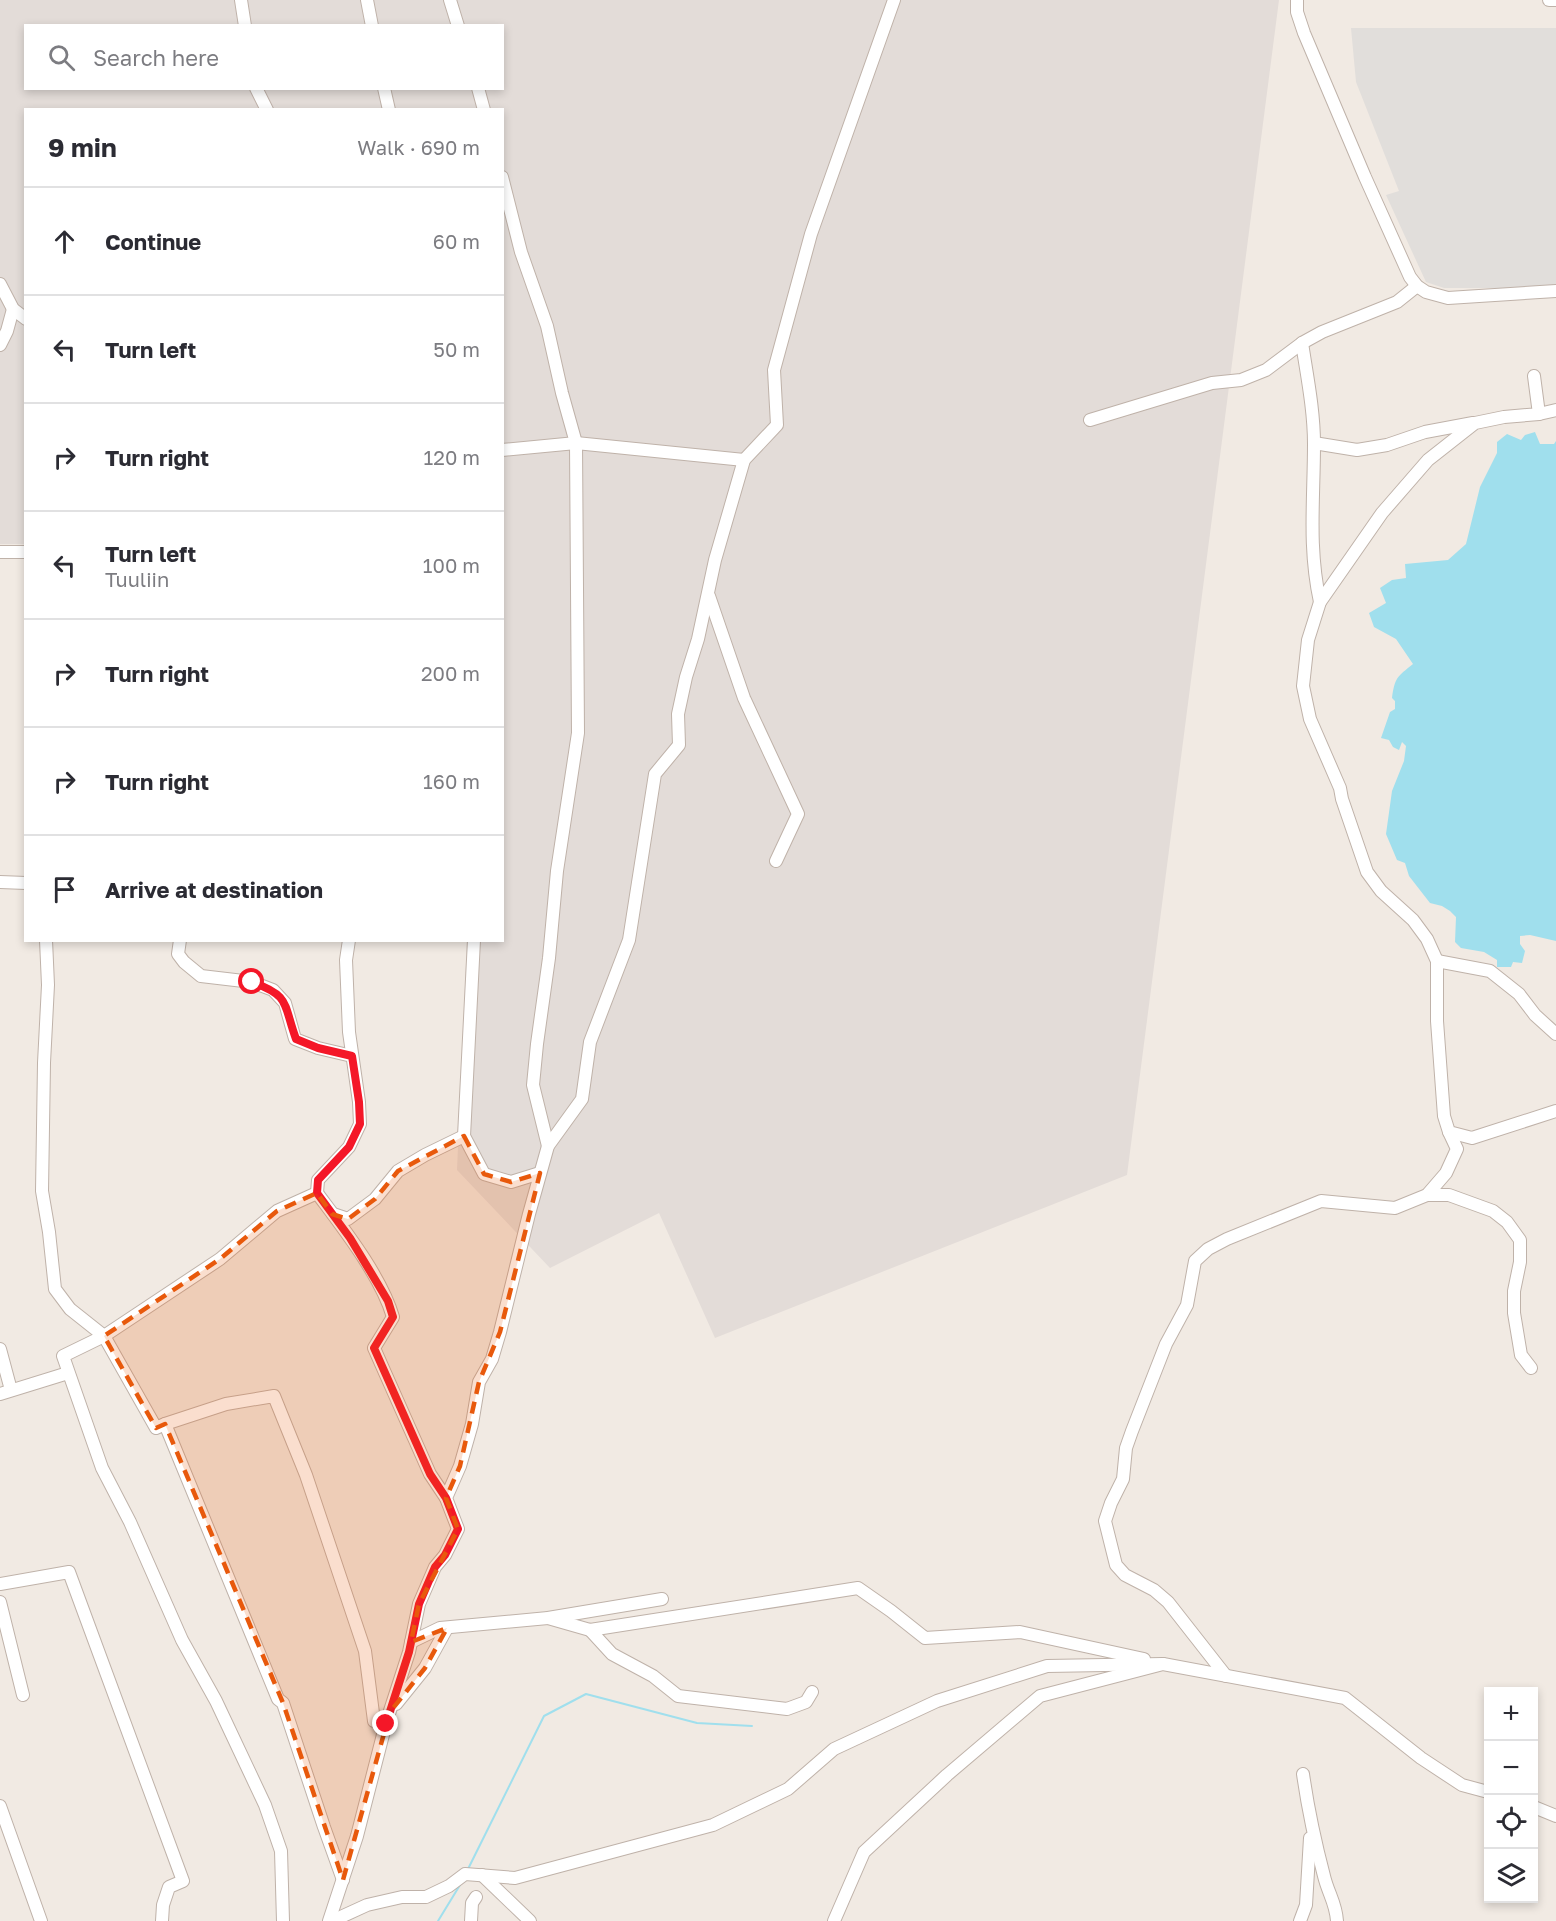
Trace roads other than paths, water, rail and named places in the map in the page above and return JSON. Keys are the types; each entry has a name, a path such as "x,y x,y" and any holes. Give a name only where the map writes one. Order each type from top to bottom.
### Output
{"street":[{"path":"241,0 245,24"},
{"path":"367,0 372,24"},
{"path":"450,0 457,24"},
{"path":"446,1498 460,1466 472,1424 479,1382 492,1359 500,1332 548,1146 582,1098 590,1042 629,940 655,774 679,745 678,714 686,677 698,639 715,560 744,460 777,425 774,370 777,359 812,234 894,0"},
{"path":"1297,0 1299,19 1322,75 1404,264 1417,286 1431,294 1448,298 1556,291"},
{"path":"1549,0 1556,0"},
{"path":"256,90 266,108"},
{"path":"384,90 389,108"},
{"path":"479,90 483,108"},
{"path":"504,185 520,252 548,326 576,443 578,733 557,872 533,1085 548,1146"},
{"path":"0,284 13,309 24,317"},
{"path":"1090,420 1212,383 1241,380 1266,370 1302,343 1322,332 1397,302 1417,286"},
{"path":"0,345 3,326 13,309"},
{"path":"1302,343 1312,404 1314,443 1312,555 1320,602"},
{"path":"1534,376 1539,414"},
{"path":"1314,443 1357,450 1387,445 1425,432 1556,410"},
{"path":"1457,1149 1444,1116 1438,1033 1437,962 1428,939 1413,920 1381,891 1367,872 1340,788 1310,719 1303,686 1308,640 1320,602 1355,550 1428,460 1475,423"},
{"path":"504,450 576,443 744,460"},
{"path":"0,552 24,552"},
{"path":"708,594 744,698 798,814 776,861"},
{"path":"0,882 24,882"},
{"path":"46,942 48,985 42,1191 55,1289 70,1309 104,1336 156,1428 226,1404 274,1396 306,1475 365,1651 374,1721 388,1718 425,1668 447,1628"},
{"path":"180,942 178,954 201,976 252,982 273,990 285,1003 296,1039 318,1048 352,1056"},
{"path":"331,1921 400,1682 419,1604 435,1567 445,1555 458,1529 446,1498 430,1474 374,1348 393,1317 388,1301 350,1238 317,1193 318,1180 349,1147 360,1124 349,1032 346,960 349,942"},
{"path":"474,942 464,1136 483,1174 511,1182 540,1173"},
{"path":"1437,962 1490,971 1519,994 1535,1015 1556,1034"},
{"path":"1427,1195 1446,1173 1457,1149 1472,1138 1556,1111"},
{"path":"1449,1132 1472,1138"},
{"path":"332,1214 348,1219 375,1199 398,1171 464,1136"},
{"path":"1446,1173 1446,1191 1449,1195"},
{"path":"283,1921 282,1851 265,1805 216,1701 182,1640 130,1521 102,1468 63,1356 104,1336 220,1259 277,1211 317,1193"},
{"path":"1226,1676 1168,1602 1154,1590 1125,1575 1116,1565 1105,1521 1123,1479 1126,1449 1132,1431 1166,1344 1188,1305 1195,1261 1227,1239 1321,1201 1395,1208 1427,1195 1449,1195 1493,1211 1507,1222 1520,1240 1521,1262 1514,1291 1514,1313 1521,1355 1531,1368"},
{"path":"0,1349 6,1392 68,1373"},
{"path":"165,1424 278,1699 283,1703 343,1880"},
{"path":"0,1584 69,1572 183,1881 169,1887 163,1905 162,1921"},
{"path":"548,1618 590,1630 858,1588 925,1638 1020,1632 1163,1664 1345,1698 1421,1758 1462,1785 1484,1791"},
{"path":"411,1642 440,1628 548,1618 662,1599"},
{"path":"0,1602 23,1695"},
{"path":"590,1630 612,1654 653,1676 678,1696 787,1709 806,1702 812,1692"},
{"path":"331,1921 367,1905 402,1897 426,1897 449,1886 465,1874 515,1878 713,1825 788,1789 834,1749 938,1701 1024,1673 1047,1666 1163,1664"},
{"path":"834,1921 864,1852 947,1775 1040,1696 1163,1664"},
{"path":"1303,1774 1311,1827 1325,1882 1336,1908 1337,1921"},
{"path":"0,1806 41,1921"},
{"path":"1538,1809 1556,1816"},
{"path":"1307,1921 1311,1827"},
{"path":"483,1875 530,1921"},
{"path":"471,1921 472,1903 476,1897"},
{"path":"1300,1921 1306,1905"}],"water":[{"path":"1535,432 1540,444 1554,444 1556,441 1556,941 1530,935 1520,936 1520,944 1525,951 1522,963 1513,962 1511,967 1497,967 1497,960 1484,952 1461,948 1455,942 1456,917 1442,906 1430,903 1409,876 1405,863 1397,860 1386,834 1392,791 1404,761 1406,746 1402,742 1399,750 1393,747 1389,740 1381,738 1390,712 1395,709 1395,701 1392,698 1396,681 1413,664 1396,639 1374,627 1369,613 1386,603 1380,588 1392,580 1406,578 1405,564 1448,560 1466,544 1480,487 1497,453 1497,442 1507,434 1521,440 1525,435"}],"waterway":[{"path":"468,1869 544,1716 586,1694 697,1723 752,1726"},
{"path":"438,1921 460,1885"}]}
